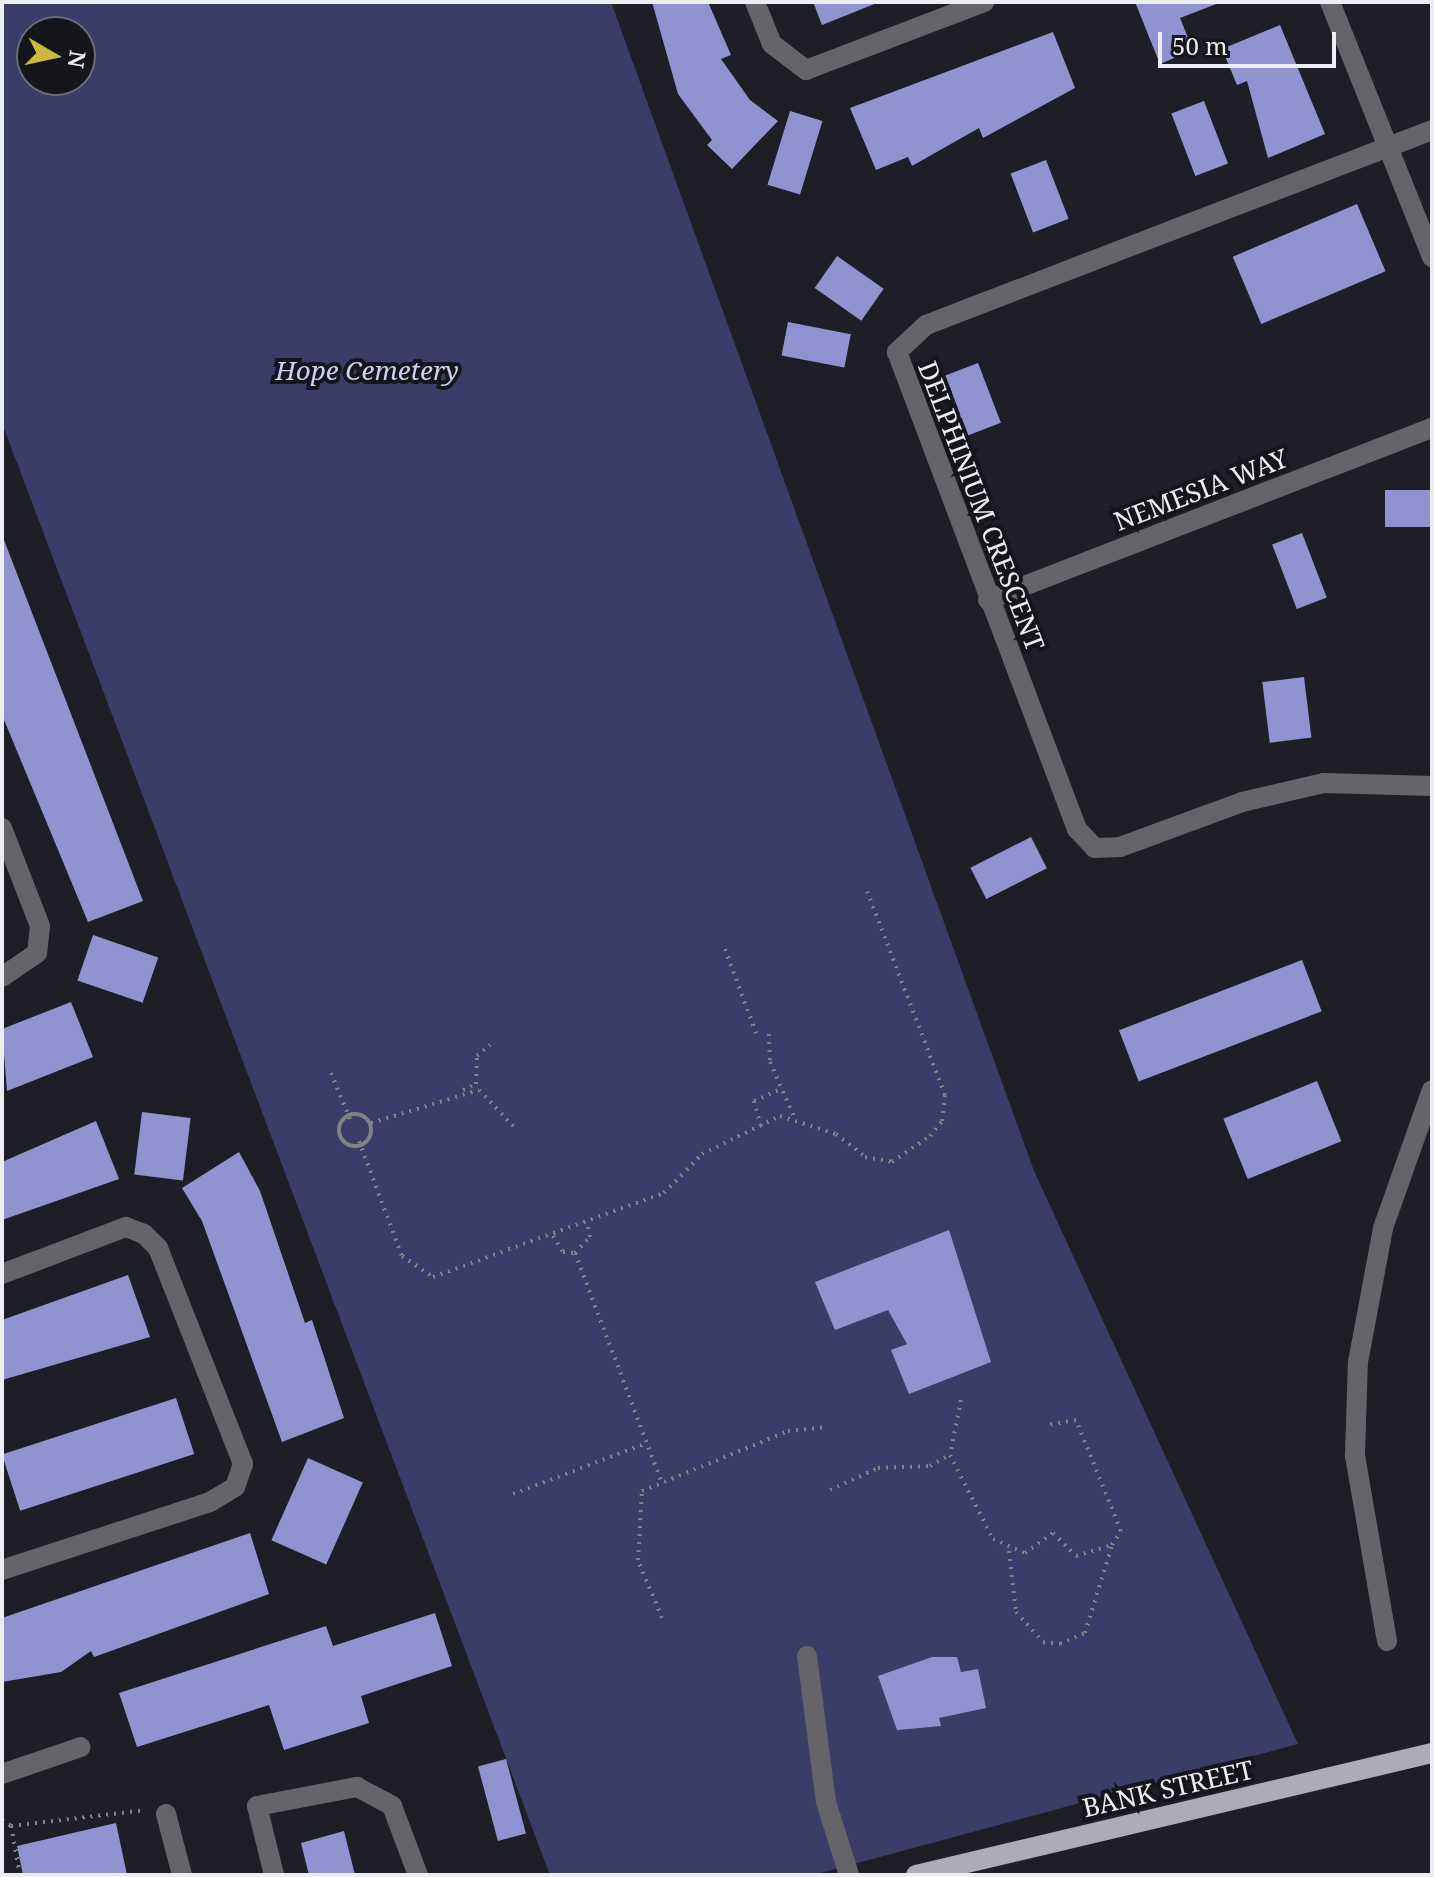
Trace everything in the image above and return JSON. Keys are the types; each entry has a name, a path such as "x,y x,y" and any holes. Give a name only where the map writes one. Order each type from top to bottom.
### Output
{"main road":[{"name":"BANK STREET","path":"916,1875 1430,1759"}],"street":[{"path":"755,2 772,44 806,70 984,2"},
{"path":"1330,2 1432,257"},
{"path":"1388,147 1432,130"},
{"name":"DELPHINIUM CRESCENT","path":"1388,147 903,340 898,367 1077,829 1095,848 1120,847 1242,802 1324,783 1432,786"},
{"name":"NEMESIA WAY","path":"988,600 1432,428"},
{"path":"2,828 40,926 37,953 2,977"},
{"path":"1387,1641 1355,1455 1358,1362 1383,1228 1432,1090"},
{"path":"2,1274 126,1227 144,1234 158,1248 243,1464 235,1487 210,1502 2,1570"},
{"path":"807,1656 826,1802 849,1875"},
{"path":"2,1774 81,1747"},
{"path":"274,1875 257,1806 332,1787 378,1794 392,1806 418,1875"},
{"path":"166,1814 182,1875"}],"path":[{"path":"359,1141 402,1256 420,1275 445,1277 664,1193 702,1154 761,1126 795,1119 836,1134 865,1157 892,1162 942,1121 939,1074 866,888"},
{"path":"725,949 756,1033"},
{"path":"769,1034 781,1089 795,1119"},
{"path":"371,1123 476,1084 477,1056 490,1045"},
{"path":"331,1073 350,1119"},
{"path":"761,1126 754,1101 781,1089"},
{"path":"461,1091 493,1098 516,1129"},
{"path":"362,1114 371,1123 371,1136 348,1146 335,1131 362,1114"},
{"path":"575,1253 590,1237 587,1222"},
{"path":"553,1236 563,1252 575,1253"},
{"path":"575,1253 661,1480"},
{"path":"961,1400 950,1455 986,1528 1009,1551 1025,1553 1053,1533 1076,1556 1112,1545"},
{"path":"1009,1551 1016,1612 1043,1642 1060,1644 1085,1633 1112,1545 1121,1531 1076,1420 1049,1425"},
{"path":"662,1618 638,1560 642,1491 661,1480 788,1431 828,1427"},
{"path":"513,1494 647,1443"},
{"path":"830,1490 878,1468 930,1466 950,1455"},
{"path":"2,1820 11,1826 50,1826 133,1807 166,1814"},
{"path":"11,1826 20,1875"}],"green space":[{"name":"Hope Cemetery","path":"2,2 611,2 1034,1171 1298,1744 813,1875 550,1875 2,423"}],"building":[{"path":"652,2 708,2 731,55 721,59 750,100 778,121 732,169 707,145 712,140 678,94"},
{"path":"813,2 876,2 877,3 822,25"},
{"path":"1135,2 1219,3 1180,18 1193,50 1160,64"},
{"path":"1280,25 1325,134 1268,158 1247,81 1237,85 1222,49"},
{"path":"1053,32 1075,88 983,138 979,128 912,166 908,157 876,170 850,108"},
{"path":"1204,101 1228,164 1195,176 1171,114"},
{"path":"790,111 823,121 800,195 767,185"},
{"path":"1046,160 1069,219 1033,232 1011,174"},
{"path":"1357,204 1386,271 1261,324 1233,257"},
{"path":"837,256 884,289 861,321 815,288"},
{"path":"788,322 851,334 844,368 782,355"},
{"path":"978,363 1001,423 966,436 943,376"},
{"path":"1385,490 1432,490 1432,527 1385,527"},
{"path":"1302,533 1327,597 1297,609 1272,544"},
{"path":"4,540 143,901 88,922 2,715"},
{"path":"1304,677 1311,738 1270,743 1262,682"},
{"path":"1031,837 1047,868 986,899 970,868"},
{"path":"93,935 158,957 143,1003 77,980"},
{"path":"1302,960 1322,1011 1139,1082 1119,1030"},
{"path":"71,1002 93,1057 7,1091 2,1029"},
{"path":"1317,1081 1341,1141 1248,1179 1223,1119"},
{"path":"142,1112 191,1118 183,1181 134,1175"},
{"path":"96,1121 119,1179 2,1220 2,1162"},
{"path":"239,1152 260,1191 305,1323 312,1320 344,1418 282,1442 202,1221 182,1188"},
{"path":"949,1230 991,1362 909,1394 891,1350 907,1344 888,1310 835,1330 815,1282"},
{"path":"128,1275 150,1337 2,1380 2,1320"},
{"path":"176,1398 194,1454 20,1511 2,1455"},
{"path":"308,1458 363,1482 326,1565 271,1540"},
{"path":"250,1533 269,1594 94,1657 91,1651 61,1672 2,1682 2,1618"},
{"path":"435,1613 452,1666 361,1696 369,1723 284,1750 269,1705 137,1747 119,1693 326,1626 333,1646"},
{"path":"932,1657 957,1657 961,1672 978,1669 986,1708 939,1718 941,1726 897,1730 878,1676"},
{"path":"506,1759 526,1833 498,1841 478,1767"},
{"path":"116,1823 127,1875 23,1875 17,1846"},
{"path":"344,1831 355,1875 309,1875 301,1843"}]}
